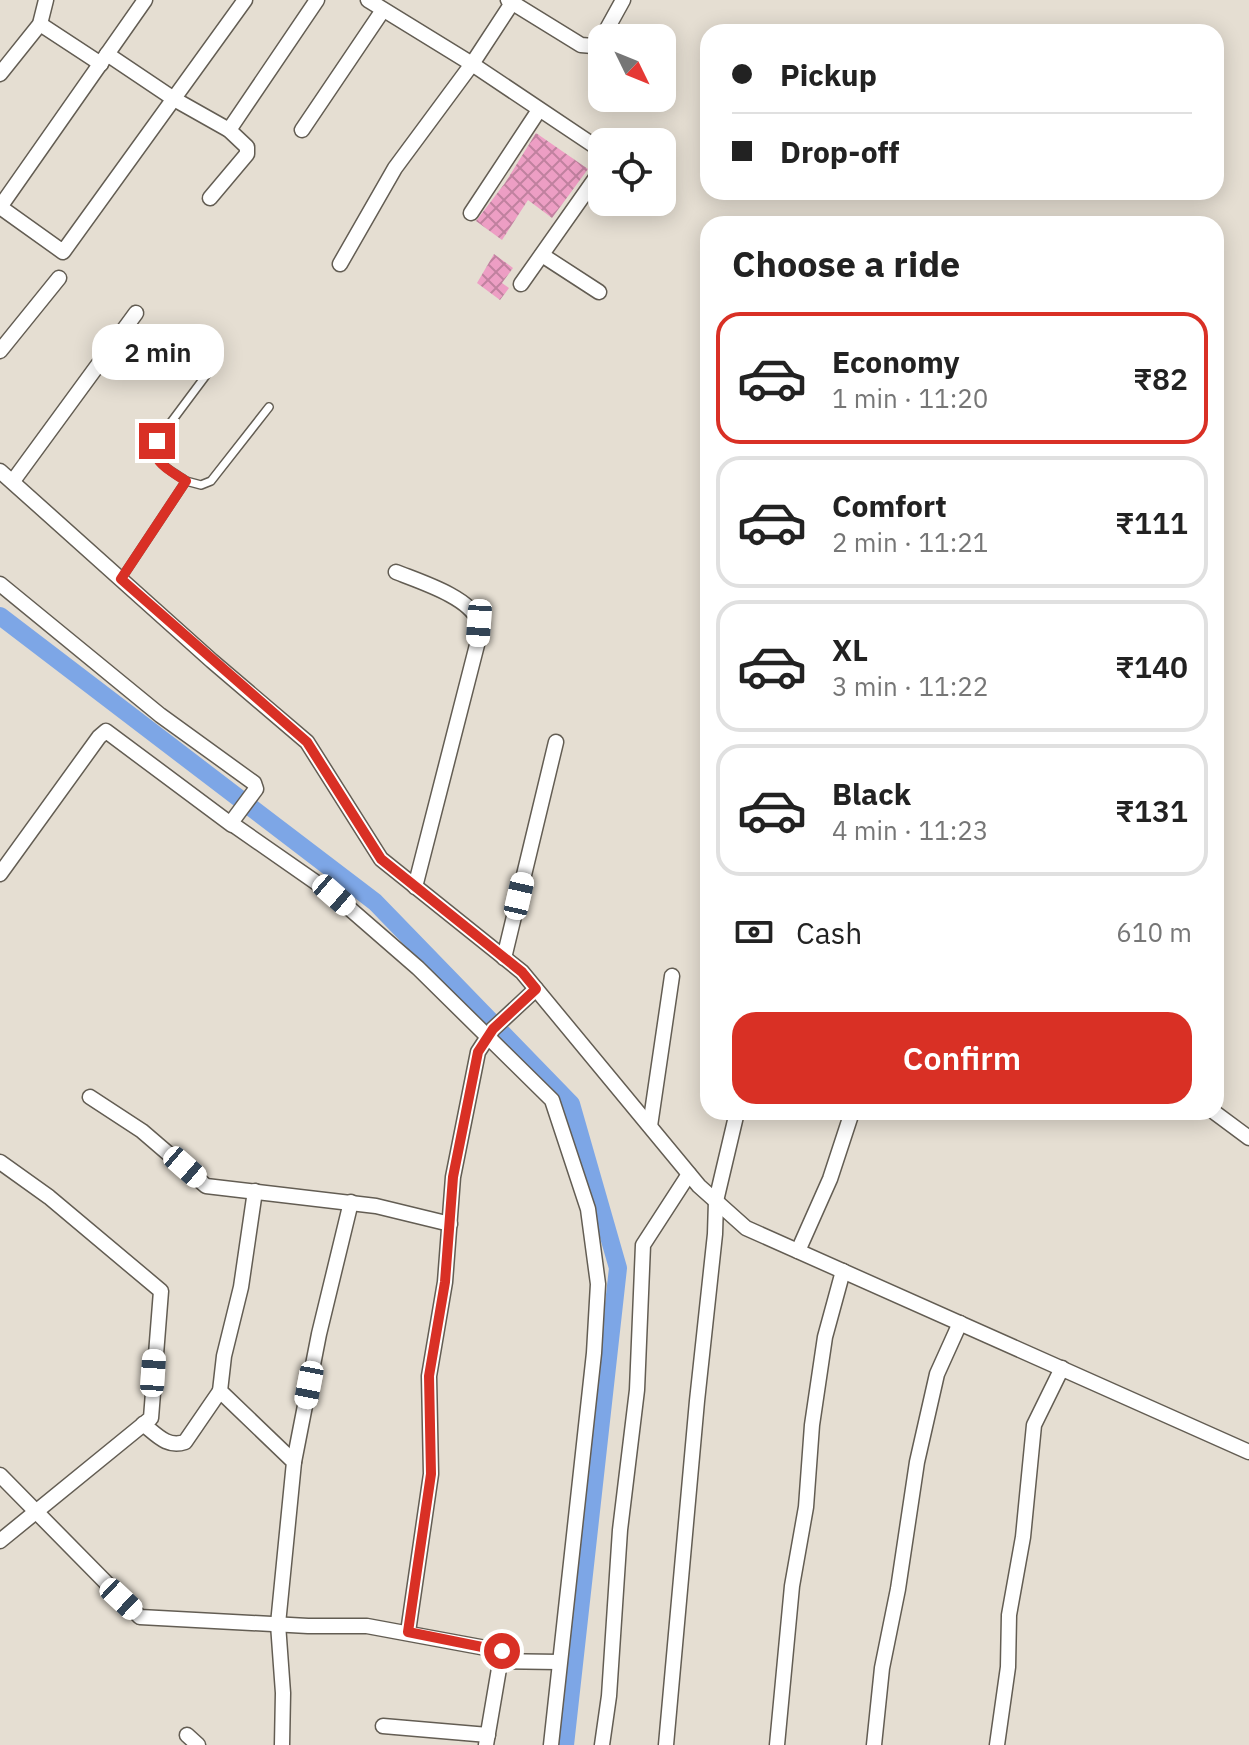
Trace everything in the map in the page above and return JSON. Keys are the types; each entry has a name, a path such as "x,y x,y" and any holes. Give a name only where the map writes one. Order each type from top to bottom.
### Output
{"street":[{"path":"0,74 40,24 46,0"},
{"path":"145,0 0,207 63,252 245,0"},
{"path":"229,130 317,0"},
{"path":"368,0 472,64 588,142"},
{"path":"610,24 623,0"},
{"path":"340,264 395,168 472,64 510,1 581,45 588,46"},
{"path":"302,130 383,10"},
{"path":"40,24 242,140 247,154 210,198"},
{"path":"471,213 539,110"},
{"path":"521,284 588,189"},
{"path":"542,255 599,292"},
{"path":"0,351 59,278"},
{"path":"13,481 136,313"},
{"path":"0,471 307,742 381,859 522,972 689,1174 746,1228 1249,1452"},
{"path":"396,572 448,593 472,611 479,623 478,641 415,887"},
{"path":"0,584 160,715 254,783 256,789 232,825 106,731 0,874"},
{"path":"504,958 556,742"},
{"path":"236,817 494,1028 552,1100 588,1209 598,1284 594,1353 551,1745"},
{"path":"650,1126 672,976"},
{"path":"408,1632 431,1474 429,1376 445,1282 453,1177 478,1052 494,1028 536,989"},
{"path":"90,1097 142,1131 206,1186 351,1202 450,1224"},
{"path":"1224,1119 1249,1138"},
{"path":"666,1745 716,1201 735,1120"},
{"path":"798,1251 830,1179 849,1120"},
{"path":"0,1162 49,1197 161,1291 151,1418 0,1541"},
{"path":"602,1745 609,1696 620,1530 637,1390 643,1245 689,1174"},
{"path":"143,1424 167,1443 175,1445 185,1442 220,1391 224,1356 241,1287 255,1191"},
{"path":"282,1745 283,1693 278,1624 294,1462 319,1334 351,1202"},
{"path":"777,1745 792,1586 806,1507 812,1425 825,1337 843,1271"},
{"path":"874,1745 882,1668 898,1589 917,1462 937,1374 960,1323"},
{"path":"997,1745 1008,1667 1009,1615 1023,1537 1034,1425 1062,1368"},
{"path":"220,1391 294,1462"},
{"path":"0,1475 140,1617 367,1626 502,1651 487,1740 383,1726"},
{"path":"500,1661 559,1662"}],"lane":[{"path":"207,374 157,441 154,450 157,460 186,481 201,485 211,481 269,407"},
{"path":"121,579 186,481"}],"building":[{"path":"536,133 588,169 552,218 528,200 502,240 476,221 505,183"},
{"path":"494,254 513,268 502,283 509,288 500,300 477,283"}],"waterway":[{"path":"0,616 375,902 571,1104 618,1268 565,1745"}],"route":[{"path":"157,441 154,450 157,460 186,481 121,579 307,742 381,859 522,972 536,989 501,1019 478,1052 453,1177 445,1282 429,1376 431,1474 408,1632 502,1651"}]}
